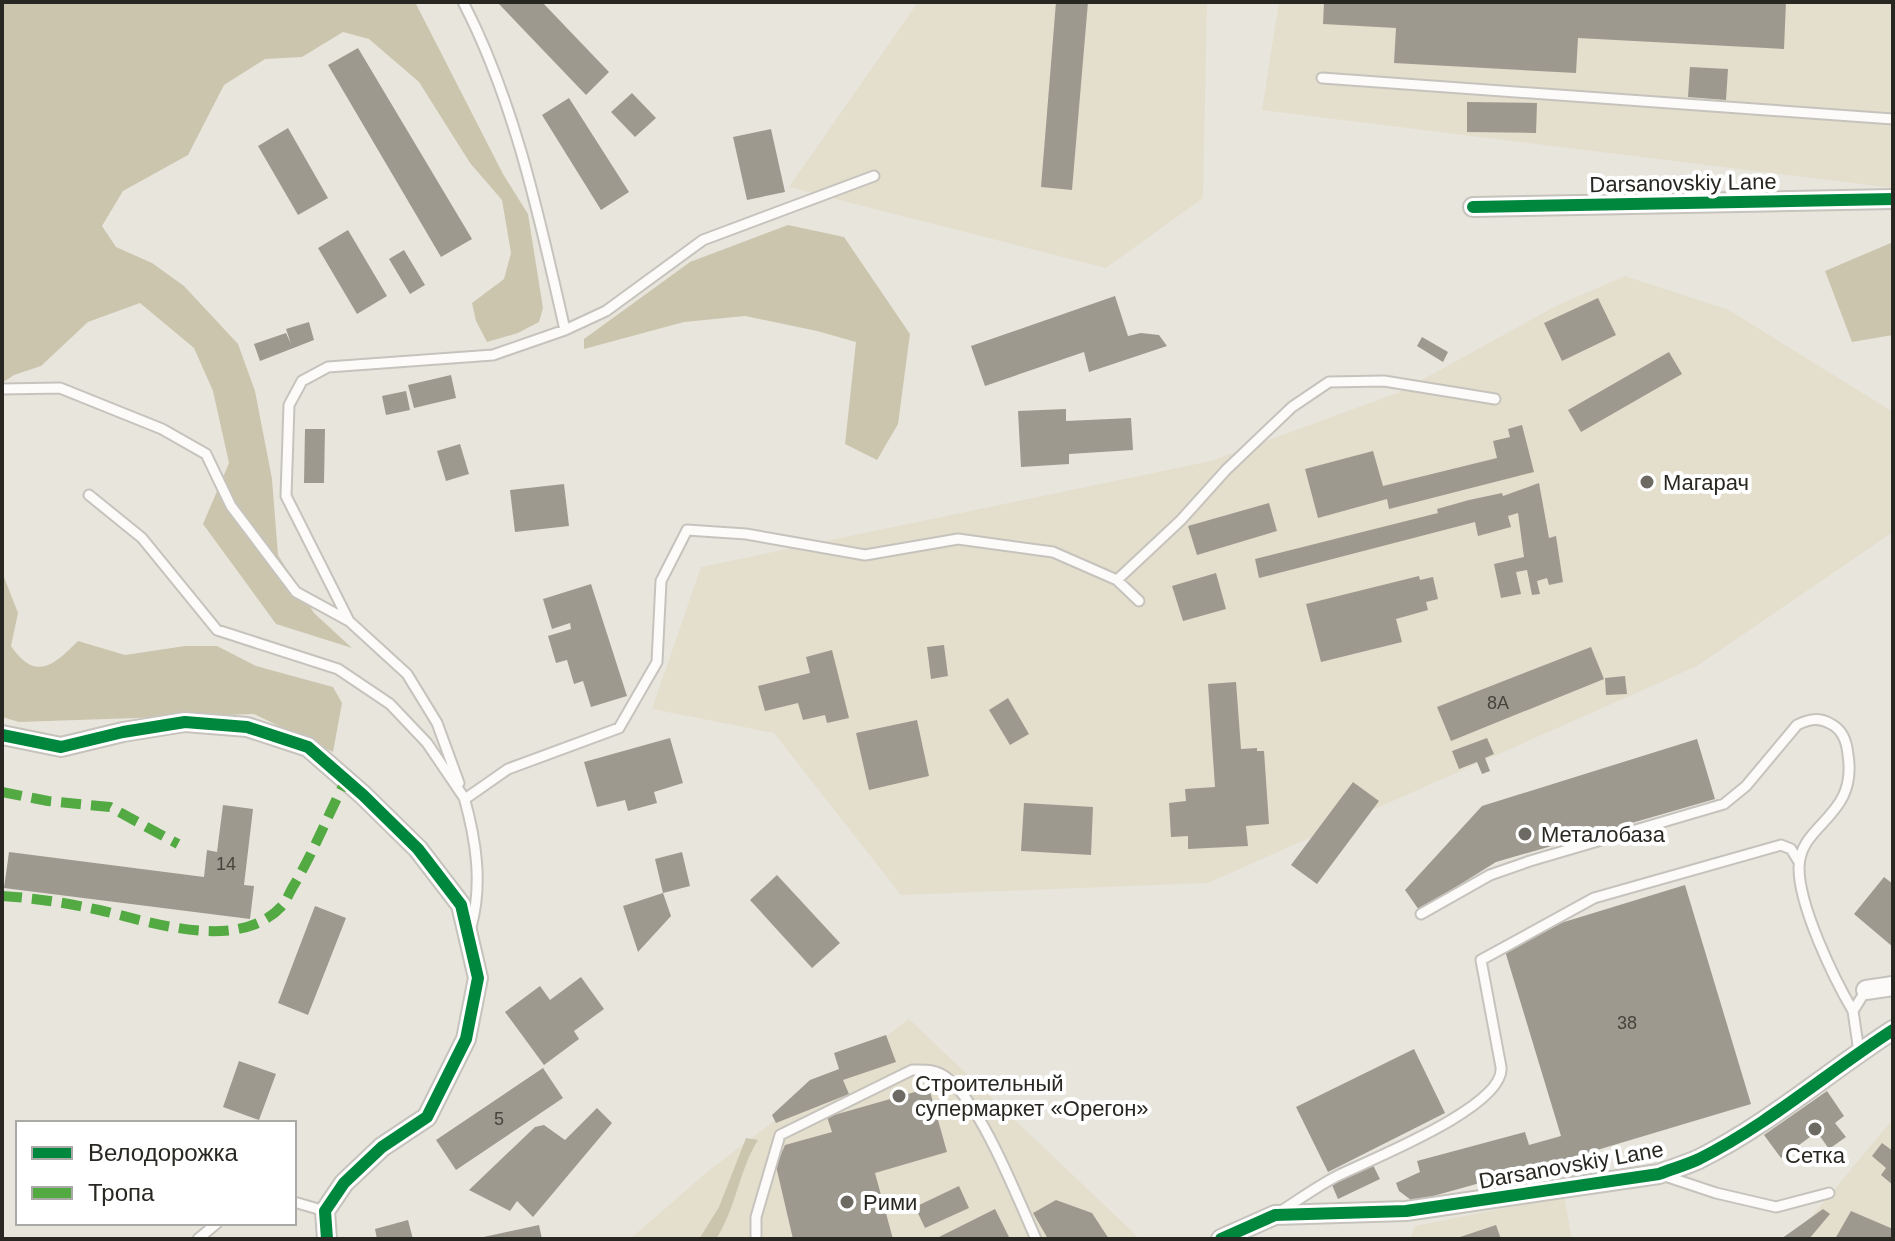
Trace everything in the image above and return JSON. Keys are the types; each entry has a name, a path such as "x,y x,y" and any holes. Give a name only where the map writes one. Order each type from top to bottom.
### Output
{"street":[{"name":"Darsanovskiy Lane","path":"1473,207 1893,199"},
{"path":"2,735 61,747 123,732 185,722 247,727 308,747 418,849 461,905 478,978 466,1039 427,1117 382,1147 344,1183 325,1211 327,1239"},
{"path":"1866,990 1893,986"},
{"name":"Darsanovskiy Lane","path":"1221,1239 1275,1215 1406,1211 1659,1174 1698,1160 1776,1114 1893,1030"}],"lane":[{"path":"463,2 486,48 522,160 539,217 565,330"},
{"path":"1322,78 1893,119"},
{"path":"349,621 286,496 289,405 302,381 328,367 493,355 565,330 606,311 703,240 874,176"},
{"path":"1117,580 1181,520 1226,470 1281,417 1329,382 1384,381 1495,399"},
{"path":"2,389 60,388 162,429 206,454 231,506 296,592 349,621 407,674 437,723 465,799 476,851 478,901 468,936"},
{"path":"89,495 142,538 217,630 338,669 390,704 427,743 465,799"},
{"path":"465,799 508,769 619,728 657,662 661,581 687,530 746,534 865,555 958,539 1053,552 1117,580 1139,601"},
{"path":"1421,914 1490,875 1724,804 1746,786 1797,725 1820,719 1834,725 1842,733 1850,764 1848,783 1841,805 1805,843 1799,862 1799,882 1840,989 1853,1011 1859,1052"},
{"path":"1275,1215 1335,1178 1458,1116 1498,1085 1501,1067 1481,960 1594,898 1781,845 1791,849 1799,862"},
{"path":"1853,1011 1866,990"},
{"path":"756,1239 756,1217 780,1135 912,1070 932,1070 947,1078 969,1103 999,1158 1036,1239"},
{"path":"1659,1174 1716,1193 1776,1207 1829,1193"},
{"path":"296,1203 325,1211"},
{"path":"198,1239 215,1225"}],"shaded area":[{"path":"2,2 415,2 503,174 528,214 543,308 539,322 518,333 487,342 476,321 472,303 504,279 511,253 502,200 470,163 419,82 369,39 343,32 302,57 265,59 224,85 188,155 123,191 102,226 116,247 152,263 184,286 238,344 255,391 272,479 278,555 314,613 352,648 276,624 203,524 229,463 213,391 194,348 140,303 88,322 41,366 14,375 2,383"},
{"path":"918,2 1207,2 1203,198 1106,268 789,187"},
{"path":"1279,2 1893,2 1893,188 1262,110"},
{"path":"788,225 844,237 910,334 898,424 877,460 845,444 856,342 745,316 684,322 584,349 584,339 690,262"},
{"path":"1893,242 1893,335 1852,342 1825,271"},
{"path":"1625,276 1729,310 1893,412 1893,532 1697,666 1208,883 901,895 774,733 652,709 701,567 1211,461 1400,392 1556,306"},
{"path":"2,572 18,613 11,646 29,664 45,666 61,657 78,641 125,655 185,646 217,646 256,666 333,687 342,703 333,752 254,714 19,722 2,717"},
{"name":"Строительный супермаркет «Орегон»","path":"909,1019 1140,1239 630,1239 707,1172"},
{"path":"1893,1119 1893,1239 1793,1239"},
{"path":"746,1138 758,1140 723,1227 716,1239 699,1239 719,1207"},
{"path":"1564,1196 1572,1239 1410,1239 1415,1226"}],"building":[{"path":"497,2 542,2 609,72 586,95"},
{"path":"1056,2 1088,2 1072,190 1041,187"},
{"path":"1324,2 1786,2 1784,49 1578,38 1576,73 1394,63 1396,28 1323,24"},
{"path":"358,48 472,239 441,257 328,65"},
{"path":"1690,67 1728,69 1726,100 1688,97"},
{"path":"632,93 656,118 635,137 611,112"},
{"path":"569,98 629,192 601,210 542,115"},
{"path":"1467,102 1537,103 1536,133 1467,132"},
{"path":"288,128 328,198 298,215 258,146"},
{"path":"771,129 785,192 747,200 733,137"},
{"path":"348,230 387,296 357,314 318,248"},
{"path":"404,250 425,285 410,294 389,259"},
{"path":"1115,296 1128,336 1141,333 1159,335 1167,346 1089,372 1084,352 985,386 971,346"},
{"path":"1598,298 1616,335 1562,361 1544,323"},
{"path":"309,322 314,340 260,361 254,344 286,333 291,344 286,329"},
{"path":"1422,337 1448,352 1443,362 1417,346"},
{"path":"1669,352 1682,374 1581,432 1568,410"},
{"path":"451,375 456,398 414,408 408,385"},
{"path":"406,391 410,410 386,415 382,396"},
{"path":"1066,409 1066,421 1131,418 1133,450 1069,454 1069,464 1021,467 1018,411"},
{"path":"1522,425 1534,472 1389,509 1387,499 1318,518 1305,469 1373,451 1383,486 1497,458 1493,441 1510,437 1508,429"},
{"path":"305,429 325,429 324,483 304,483"},
{"path":"460,444 469,474 446,481 437,451"},
{"path":"1539,483 1549,538 1556,536 1563,582 1549,585 1547,578 1537,581 1540,594 1532,595 1527,570 1516,572 1521,594 1501,598 1494,564 1524,557 1518,513 1508,516 1511,527 1478,536 1475,522 1259,578 1255,559 1438,513 1437,509 1469,500 1502,493 1503,496"},
{"path":"564,484 569,526 515,532 510,490"},
{"path":"1269,503 1277,531 1197,555 1188,526"},
{"path":"1216,573 1226,609 1183,621 1172,586"},
{"path":"1419,576 1420,580 1433,577 1438,599 1426,602 1428,610 1396,619 1402,642 1321,662 1306,604"},
{"path":"591,584 627,696 591,707 583,681 574,684 567,660 556,663 548,636 571,629 570,623 552,629 543,599"},
{"path":"944,645 948,676 931,679 927,647"},
{"path":"1591,647 1604,679 1451,741 1437,707"},
{"path":"832,650 849,718 827,723 825,715 803,720 798,703 765,711 758,686 810,673 806,657"},
{"path":"1625,676 1627,694 1606,695 1605,678"},
{"path":"1236,682 1241,749 1264,751 1269,824 1246,826 1248,846 1188,849 1188,836 1171,837 1169,803 1186,801 1185,789 1215,787 1208,684"},
{"path":"1008,698 1029,734 1010,745 989,710"},
{"path":"917,720 929,776 869,790 856,733"},
{"path":"670,738 683,783 654,792 657,803 628,811 625,800 597,807 584,762"},
{"path":"1487,738 1494,754 1485,758 1490,771 1482,774 1477,762 1459,769 1452,751"},
{"name":"Металобаза","path":"1697,739 1715,799 1496,862 1419,910 1405,890 1482,806"},
{"path":"1353,782 1379,801 1317,884 1291,865"},
{"path":"1024,803 1093,807 1091,855 1021,851"},
{"path":"223,805 253,809 244,885 254,886 250,919 4,888 9,852 204,877 207,850 217,852"},
{"path":"682,852 690,886 663,893 655,859"},
{"path":"777,875 840,943 812,968 750,900"},
{"path":"1884,877 1893,884 1893,947 1854,914"},
{"path":"1685,885 1751,1104 1415,1203 1399,1191 1396,1183 1420,1172 1417,1161 1525,1132 1529,1145 1561,1136 1502,941"},
{"path":"663,893 671,916 638,952 623,906"},
{"path":"315,906 346,918 308,1015 278,1003"},
{"path":"581,977 604,1009 574,1031 579,1039 544,1065 505,1012 540,986 550,1000"},
{"path":"886,1035 896,1062 843,1080 849,1094 776,1123 772,1115 810,1080 839,1069 834,1053"},
{"path":"1414,1049 1445,1113 1328,1172 1296,1107"},
{"path":"239,1061 276,1074 259,1120 223,1107"},
{"path":"543,1068 563,1098 456,1170 436,1140"},
{"path":"929,1088 947,1152 875,1173 893,1239 793,1239 776,1166 785,1145 832,1132 827,1117"},
{"path":"1827,1091 1844,1116 1835,1123 1846,1137 1829,1149 1817,1132 1781,1158 1764,1135"},
{"path":"597,1108 612,1123 533,1217 517,1201 510,1211 469,1190 535,1127 544,1125 565,1140"},
{"path":"1882,1143 1893,1151 1893,1185 1881,1175 1886,1168 1872,1156"},
{"path":"1373,1165 1380,1179 1338,1199 1332,1185"},
{"path":"959,1186 969,1208 925,1228 915,1207"},
{"path":"1056,1200 1092,1213 1109,1239 1048,1239 1033,1213"},
{"path":"995,1209 1010,1239 935,1239"},
{"path":"1823,1209 1830,1214 1809,1239 1781,1239"},
{"path":"1851,1211 1893,1229 1893,1239 1835,1239"},
{"path":"408,1220 413,1239 377,1239 375,1229"},
{"path":"539,1225 542,1239 479,1239 479,1238"},
{"path":"1496,1225 1501,1239 1457,1239 1457,1238"}],"marked path":[{"path":"2,896 75,905 194,930 242,928 264,920 284,904 346,780"},
{"path":"2,792 48,801 110,807 178,844"}],"cycle path":[{"path":"1473,207 1893,199"},
{"path":"2,735 61,747 123,732 185,722 247,727 308,747 418,849 461,905 478,978 466,1039 427,1117 382,1147 344,1183 325,1211 327,1239"},
{"path":"1221,1239 1275,1215 1406,1211 1659,1174 1699,1159 1750,1130 1893,1030"}],"place":[{"name":"Магарач","path":"1647,482"},
{"name":"Металобаза","path":"1525,834"},
{"name":"Строительный супермаркет «Орегон»","path":"899,1096"},
{"name":"Сетка","path":"1815,1129"},
{"name":"Рими","path":"847,1202"}]}
